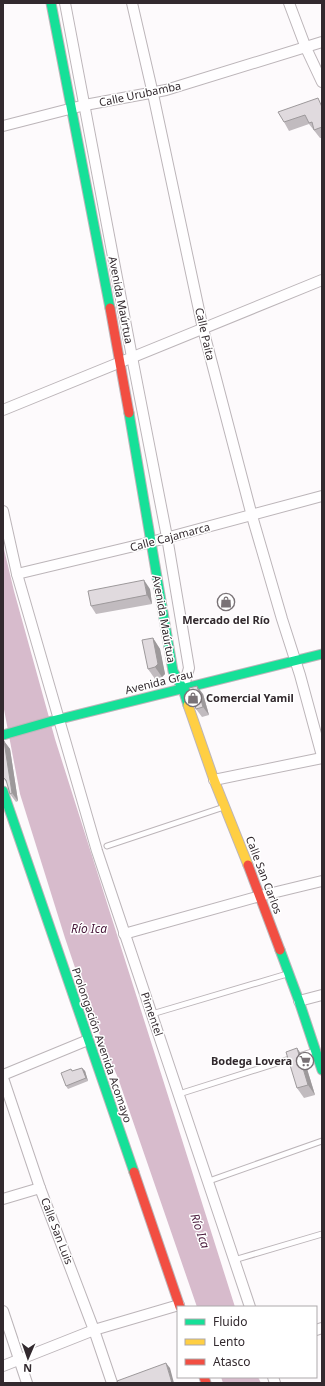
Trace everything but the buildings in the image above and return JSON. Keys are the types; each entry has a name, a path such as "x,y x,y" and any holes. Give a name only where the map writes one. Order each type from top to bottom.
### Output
{"street":[{"name":"Avenida Maúrtua","path":"51,3 120,363 173,670 183,689"},
{"name":"Avenida Maúrtua","path":"65,3 167,537 189,668 183,689"},
{"name":"Calle Paita","path":"132,3 204,329 252,516 322,757"},
{"path":"289,3 306,48 322,82"},
{"name":"Calle Urubamba","path":"3,126 85,105 153,94 322,42"},
{"path":"3,410 322,280"},
{"name":"Calle Cajamarca","path":"17,574 151,542 322,496"},
{"name":"Pimentel","path":"3,511 17,574 55,721 96,851 250,1306"},
{"name":"Avenida Grau","path":"3,735 322,654"},
{"name":"Calle San Carlos","path":"183,689 214,780 260,896 299,1001 322,1070"},
{"path":"214,780 322,757"},
{"name":"Prolongación Avenida Acomayo","path":"4,798 179,1306"},
{"path":"124,934 260,896 322,881"},
{"path":"299,1001 322,995"},
{"path":"3,1076 88,1040"},
{"name":"Calle San Luis","path":"3,1076 40,1188 94,1330 112,1383"},
{"path":"3,1199 40,1188"},
{"path":"3,1366 94,1330 177,1307"},
{"path":"3,1311 27,1383"}],"lane":[{"path":"107,846 224,807"},
{"path":"152,1014 288,974"},
{"path":"179,1094 316,1051"},
{"path":"209,1182 322,1141"},
{"path":"234,1260 322,1234"}],"water":[{"name":"Río Ica","path":"3,545 14,591 55,739 235,1306 197,1306 118,1078 89,1009 65,938 20,794 3,704"},
{"path":"221,1378 258,1378 261,1383 223,1383"}],"traffic: fast":[{"path":"51,3 110,308"},
{"path":"129,413 173,671 183,689 188,705"},
{"path":"3,735 52,721 322,654"},
{"path":"3,791 134,1172"},
{"path":"280,950 322,1070"}],"traffic: slow":[{"path":"188,705 214,780 248,865"}],"traffic: jam":[{"path":"110,308 129,413"},
{"path":"248,865 280,950"},
{"path":"134,1172 180,1306"},
{"path":"204,1378 206,1383"}],"place":[{"name":"Mercado del Río","path":"226,602"},
{"name":"Comercial Yamil","path":"193,698"},
{"name":"Bodega Lovera","path":"305,1061"}]}
